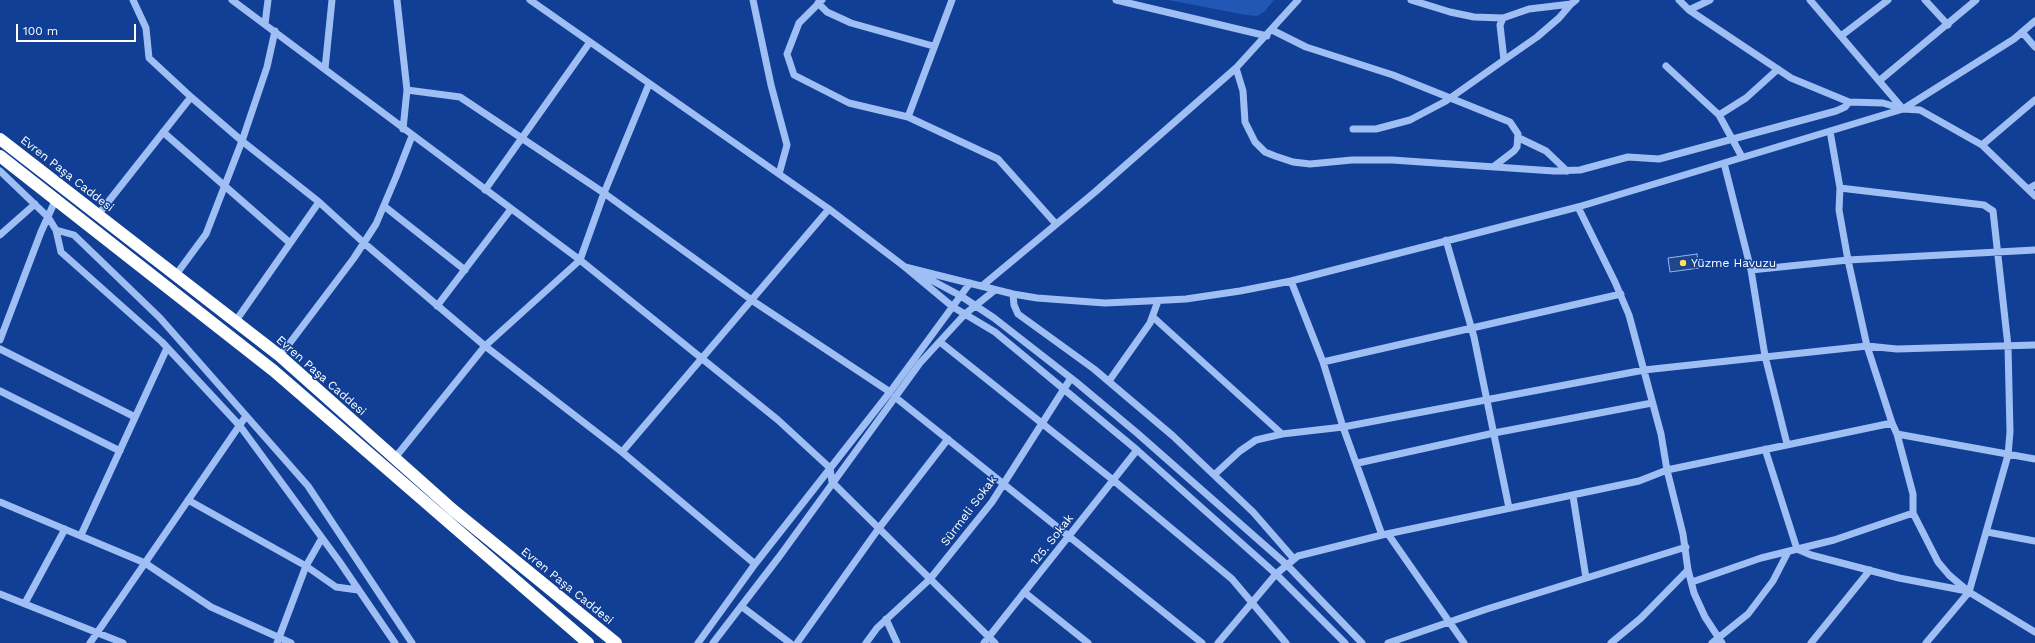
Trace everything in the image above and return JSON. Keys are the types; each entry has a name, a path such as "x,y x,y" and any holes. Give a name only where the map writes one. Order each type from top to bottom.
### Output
{"highway":[{"name":"Evren Paşa Caddesi","path":"0,139 97,216 280,356 453,510 616,643"},
{"path":"0,156 55,201 274,371 588,643"}],"street":[{"path":"133,0 146,28 149,58 191,97 242,142 319,202 364,243 485,346 622,452 754,564"},
{"path":"232,0 412,136 580,260 778,420 830,468 832,482 930,579 986,640 995,643"},
{"path":"265,24 268,0"},
{"path":"325,69 332,0"},
{"path":"398,0 408,90 403,129"},
{"path":"530,0 829,209 905,267 953,307 995,332 1137,450 1276,574 1345,643"},
{"path":"753,0 770,85 787,145 778,174"},
{"path":"908,117 933,46 952,0"},
{"path":"1116,0 1267,36"},
{"path":"982,286 1236,68 1267,36 1298,0"},
{"path":"1411,0 1432,3 1474,16 1503,18 1530,9 1573,2"},
{"path":"1678,0 1689,10 1790,78 1849,102 1883,104 1903,109 1920,110 1982,145 2035,196"},
{"path":"1689,10 1710,0"},
{"path":"1810,0 1903,109"},
{"path":"1841,36 1888,0"},
{"path":"1925,0 1948,25"},
{"path":"1879,81 1948,25 1976,0"},
{"path":"933,46 851,23 827,12 820,1 799,23 787,54 794,74 849,104 908,117 998,159 1056,224"},
{"path":"1353,129 1376,129 1410,120 1451,97 1538,37 1559,18 1573,2"},
{"path":"1503,18 1500,25 1504,60"},
{"path":"905,267 1013,294 1037,298 1105,303 1186,299 1291,281 1578,207 1903,109 1967,70 2022,32 2035,21"},
{"path":"1272,30 1322,53 1393,75 1451,97 1510,122 1516,129 1519,138 1514,151 1493,167"},
{"path":"175,276 206,234 242,142 267,67 275,31"},
{"path":"2022,32 2035,47"},
{"path":"485,190 523,139 590,42"},
{"path":"1666,66 1719,114 1742,157"},
{"path":"1236,68 1243,90 1244,114 1248,129 1260,147 1274,156 1293,162 1310,164 1352,160 1392,160 1567,171 1592,167 1628,157 1659,159 1841,109 1849,102"},
{"path":"1719,114 1746,98 1778,69"},
{"path":"394,459 485,346 580,260 604,193 649,84"},
{"path":"408,90 460,97 604,193 753,300 892,395 1202,643"},
{"path":"97,216 191,97"},
{"path":"1982,145 2035,100"},
{"path":"1830,131 1840,188 1839,210 1848,260 1867,346 1897,434 1913,494 1913,513 1938,562 1949,575 1969,592 2035,632"},
{"path":"163,132 290,243"},
{"path":"280,356 350,264 376,224 412,136"},
{"path":"1519,138 1546,151 1567,171"},
{"path":"1724,162 1751,270 1765,356 1787,444"},
{"path":"0,171 48,217 56,230 61,252 167,348 240,426 322,538 395,643"},
{"path":"2028,189 2035,185"},
{"path":"1840,188 1984,205 1992,211 2008,346 2010,432 2008,455 1969,592 1926,643"},
{"path":"0,340 55,201"},
{"path":"235,322 319,202"},
{"path":"0,235 35,204"},
{"path":"384,206 464,270"},
{"path":"1578,207 1621,294 1629,315 1661,434 1667,470 1686,548 1688,570 1694,593 1705,617 1720,640"},
{"path":"437,306 511,209"},
{"path":"622,452 829,209"},
{"path":"56,230 74,235 160,318 308,486 412,643"},
{"path":"1446,240 1472,328 1509,508"},
{"path":"1751,270 1848,260 2035,250"},
{"path":"905,267 961,296 976,306 1071,378 1286,565 1362,643"},
{"path":"1291,281 1323,362 1343,427 1385,535 1464,643"},
{"path":"713,643 832,482 970,283"},
{"path":"698,643 754,564 830,468 920,363 965,314 996,290"},
{"path":"1013,294 1014,305 1018,314 1109,381 1173,436 1253,512 1294,560"},
{"path":"1323,362 1621,294"},
{"path":"1109,381 1153,317 1158,301"},
{"path":"1153,317 1282,434"},
{"path":"940,342 1113,480 1232,579 1286,643"},
{"path":"1214,475 1240,451 1256,440 1282,434 1343,427 1644,370 1867,346 1897,349 2035,345"},
{"path":"81,535 167,348"},
{"path":"0,349 135,417"},
{"name":"Sürmeli Sokak","path":"866,643 877,628 930,579 992,502 1071,378"},
{"path":"0,390 120,451"},
{"path":"1358,463 1494,433 1652,403"},
{"path":"90,643 246,416"},
{"path":"1218,643 1276,574 1298,556 1385,535 1639,481 1667,470 1892,422"},
{"path":"1897,434 2035,459"},
{"path":"797,643 879,528 948,439"},
{"path":"1765,449 1797,549 1811,555 1870,570 1969,592"},
{"name":"125. Sokak","path":"986,640 1137,450"},
{"path":"1573,496 1586,578"},
{"path":"188,500 306,566 336,587 358,590"},
{"path":"0,502 145,563 211,607 278,641 291,643"},
{"path":"1692,582 1761,558 1834,540 1913,513"},
{"path":"24,604 65,529"},
{"path":"1987,532 2035,541"},
{"path":"278,641 306,566 322,538"},
{"path":"1388,643 1586,578 1686,548"},
{"path":"1712,643 1720,640 1748,614 1773,581 1788,552"},
{"path":"1611,643 1641,618 1688,570"},
{"path":"1811,643 1870,570"},
{"path":"1024,592 1088,643"},
{"path":"0,594 97,634 123,643"},
{"path":"741,606 790,643"},
{"path":"886,620 897,643"}],"shaded area":[{"path":"1168,0 1274,0 1264,12 1257,16"},
{"name":"Yüzme Havuzu","path":"1697,254 1699,268 1670,272 1668,258"}],"place":[{"name":"Yüzme Havuzu","path":"1683,263"}]}
